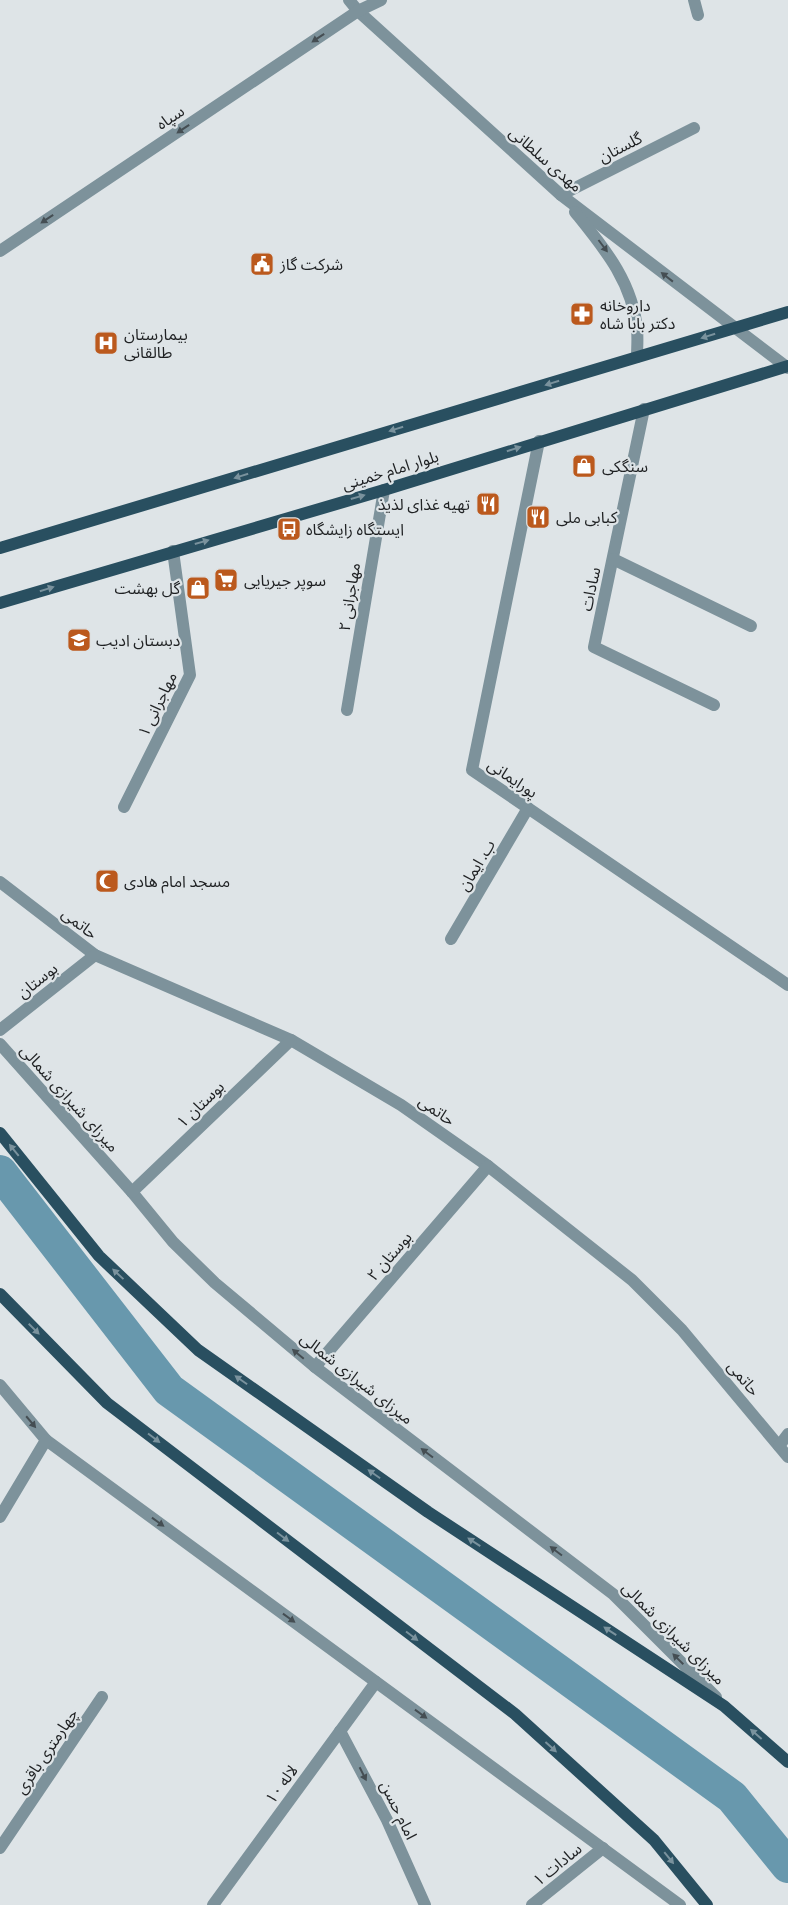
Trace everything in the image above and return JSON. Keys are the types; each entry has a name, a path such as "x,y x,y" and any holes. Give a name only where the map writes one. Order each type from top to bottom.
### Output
{"main road":[{"path":"0,548 788,312"},
{"name":"بلوار امام خمینی","path":"0,602 384,490 539,441 787,367"},
{"name":"میرزای شیرازی شمالی","path":"0,1133 99,1256 198,1350 428,1512 724,1706 787,1760"},
{"path":"0,1294 107,1403 515,1714 654,1840 707,1905"}],"street":[{"name":"مهدی سلطانی","path":"349,0 358,11 561,195 787,367"},
{"name":"سپاه","path":"0,250 358,11 381,0"},
{"path":"694,0 698,15"},
{"name":"گلستان","path":"561,195 694,128"},
{"path":"561,195 604,248 620,272 631,299 637,330 637,357"},
{"name":"سادات","path":"644,409 594,647 714,704"},
{"name":"پورایمانی","path":"539,441 472,770 788,985"},
{"name":"مهاجرانی ۲","path":"347,710 384,490"},
{"name":"مهاجرانی ۱","path":"124,807 190,675 173,551"},
{"path":"613,559 751,626"},
{"name":"ب. ایمان","path":"451,939 528,808"},
{"name":"حاتمی","path":"0,882 95,955 291,1040 401,1105 488,1166 632,1280 682,1330 788,1457"},
{"name":"بوستان","path":"0,1030 95,955"},
{"name":"بوستان ۱","path":"132,1192 291,1040"},
{"name":"میرزای شیرازی شمالی","path":"0,1044 174,1242 215,1283 315,1368 613,1594 724,1706"},
{"name":"بوستان ۲","path":"315,1368 488,1166"},
{"path":"0,1385 46,1440 680,1905"},
{"path":"779,1446 788,1434"},
{"path":"0,1517 46,1440"},
{"name":"لاله ۱۰","path":"213,1905 376,1682"},
{"name":"چهارمتری باقری","path":"0,1848 102,1697"},
{"name":"امام حسن","path":"340,1731 387,1820 425,1905"},
{"name":"سادات ۱","path":"532,1905 603,1848"}],"waterway":[{"path":"0,1172 169,1390 732,1797 788,1866"}],"place":[{"name":"شرکت گاز","path":"262,264"},
{"name":"داروخانه دکتر بابا شاه","path":"582,314"},
{"name":"بیمارستان طالقانی","path":"106,343"},
{"name":"سنگکی","path":"584,466"},
{"name":"تهیه غذای لذیذ","path":"488,504"},
{"name":"کبابی ملی","path":"538,517"},
{"name":"ایستگاه زایشگاه","path":"289,529"},
{"name":"سوپر جیریایی","path":"226,580"},
{"name":"گل بهشت","path":"198,588"},
{"name":"دبستان ادیب","path":"79,640"},
{"name":"مسجد امام هادی","path":"107,881"}]}
